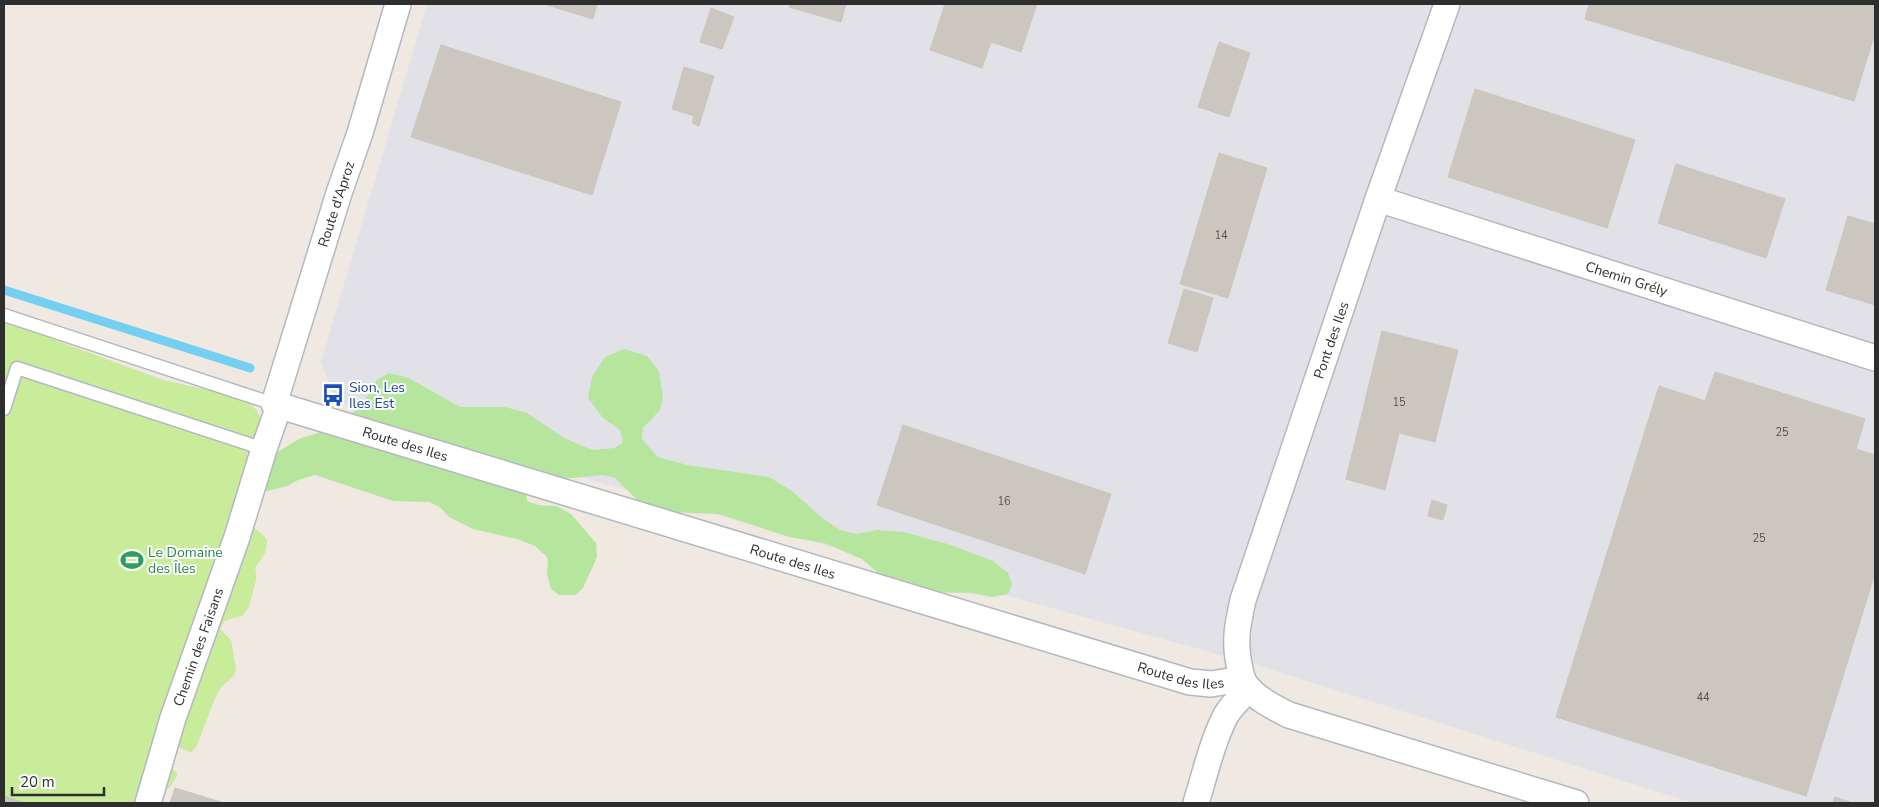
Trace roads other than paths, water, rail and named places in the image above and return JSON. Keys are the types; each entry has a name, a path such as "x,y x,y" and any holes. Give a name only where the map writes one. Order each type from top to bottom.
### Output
{"street":[{"name":"Route d'Aproz","path":"276,405 398,4"},
{"name":"Pont des Iles","path":"1246,684 1236,650 1237,625 1243,600 1378,199 1447,4"},
{"name":"Chemin Grély","path":"1378,199 1875,358"},
{"name":"Chemin des Faisans","path":"148,803 173,718 237,537 276,405"},
{"name":"Route des Iles","path":"276,405 1190,682 1246,684"},
{"path":"1196,803 1214,743 1227,714 1238,700 1246,684 1267,703 1289,715 1576,803"}],"lane":[{"name":"Route des Iles","path":"4,315 276,405"},
{"path":"4,408 17,368 264,449"}],"waterway":[{"path":"4,290 250,368"}],"place":[{"name":"Sion, Les Iles Est","path":"333,395"},
{"name":"Le Domaine des Îles","path":"132,560"}]}
